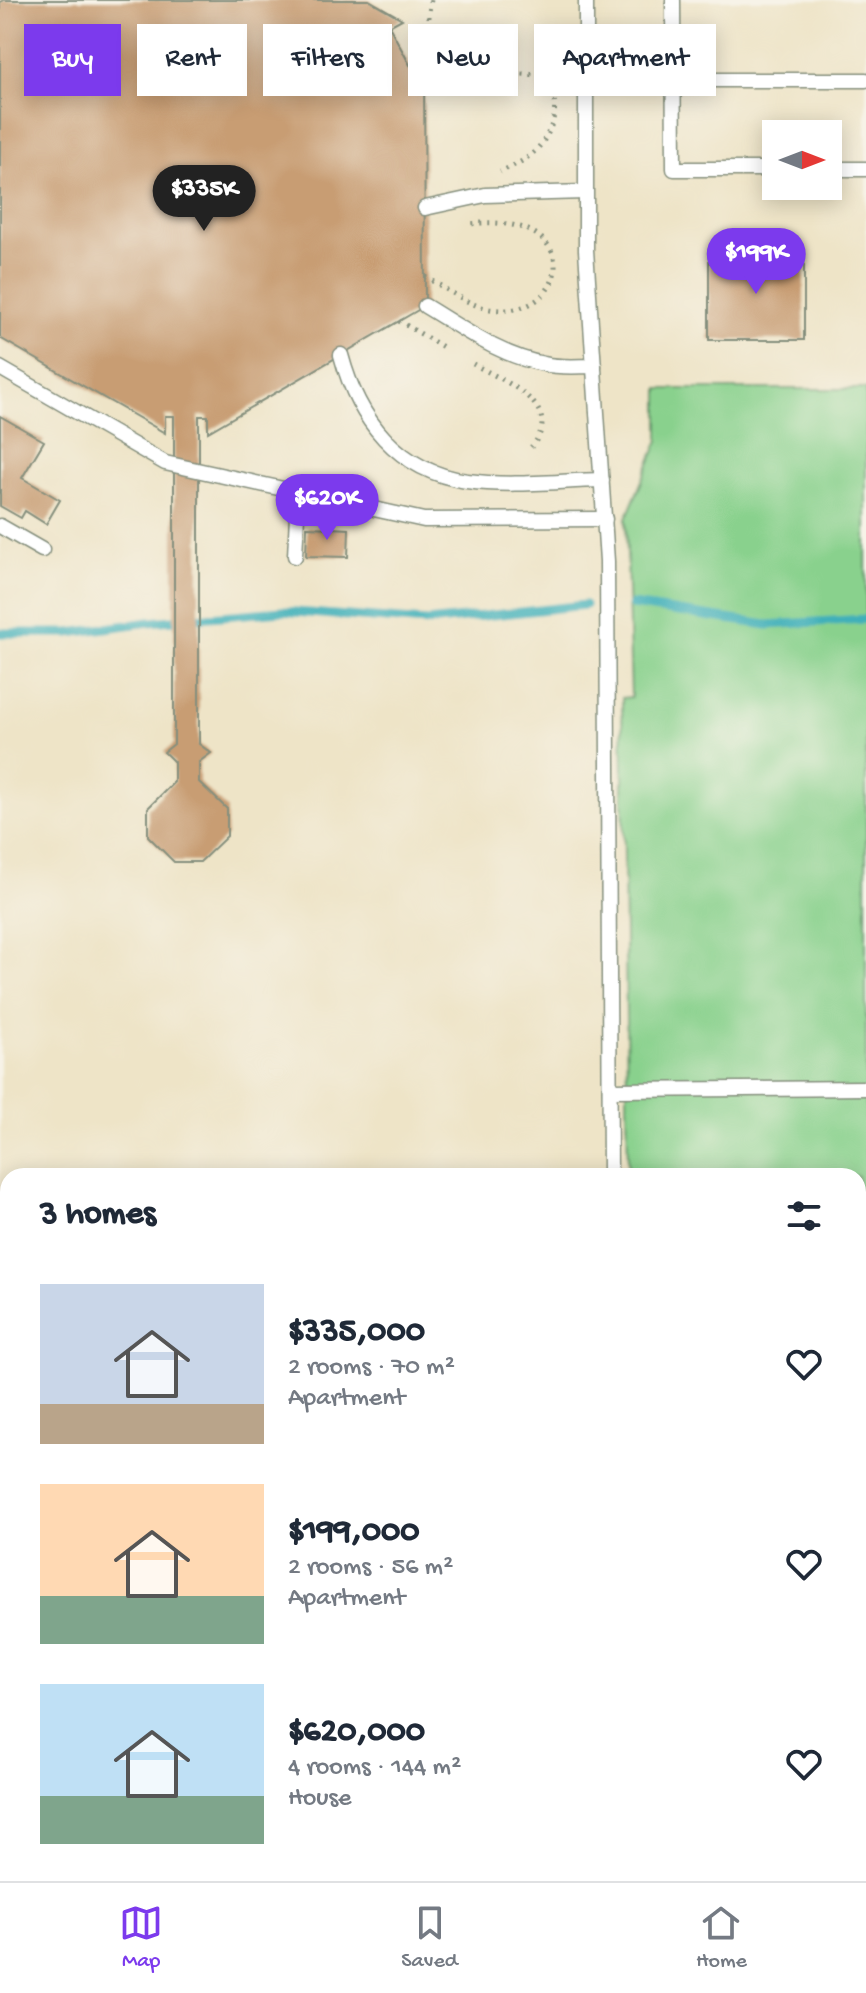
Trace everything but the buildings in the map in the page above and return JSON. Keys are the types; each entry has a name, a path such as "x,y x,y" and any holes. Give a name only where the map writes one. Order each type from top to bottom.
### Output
{"lane":[{"path":"586,0 586,250 605,519 610,1168"},
{"path":"673,0 673,24"},
{"path":"716,80 866,80"},
{"path":"673,96 674,169 762,169"},
{"path":"842,169 866,169"},
{"path":"425,208 485,195 585,192"},
{"path":"425,306 495,347 527,360 563,367 594,366"},
{"path":"341,355 357,401 373,427 415,463 441,475 467,481 602,480"},
{"path":"0,368 165,463 424,520 605,519"},
{"path":"295,556 297,515 302,493"},
{"path":"0,526 42,550"},
{"path":"610,1090 866,1088"}],"path":[{"path":"431,0 431,39 439,53 452,65 476,73 540,75 553,92 553,119 542,144 531,156 500,172"},
{"path":"425,277 482,307 499,310 529,306 548,288 554,275 555,262 552,249 545,239 532,231 507,224 484,222 462,225"},
{"path":"399,321 449,350"},
{"path":"462,357 535,403 541,414 542,426 538,439 531,447"}],"green space":[{"path":"659,389 866,389 866,1168 628,1168 622,698 631,697 626,519 659,440"}],"waterway":[{"path":"0,633 69,633 149,622 282,611 427,622 585,605"},
{"path":"632,605 767,625 866,619"}]}
